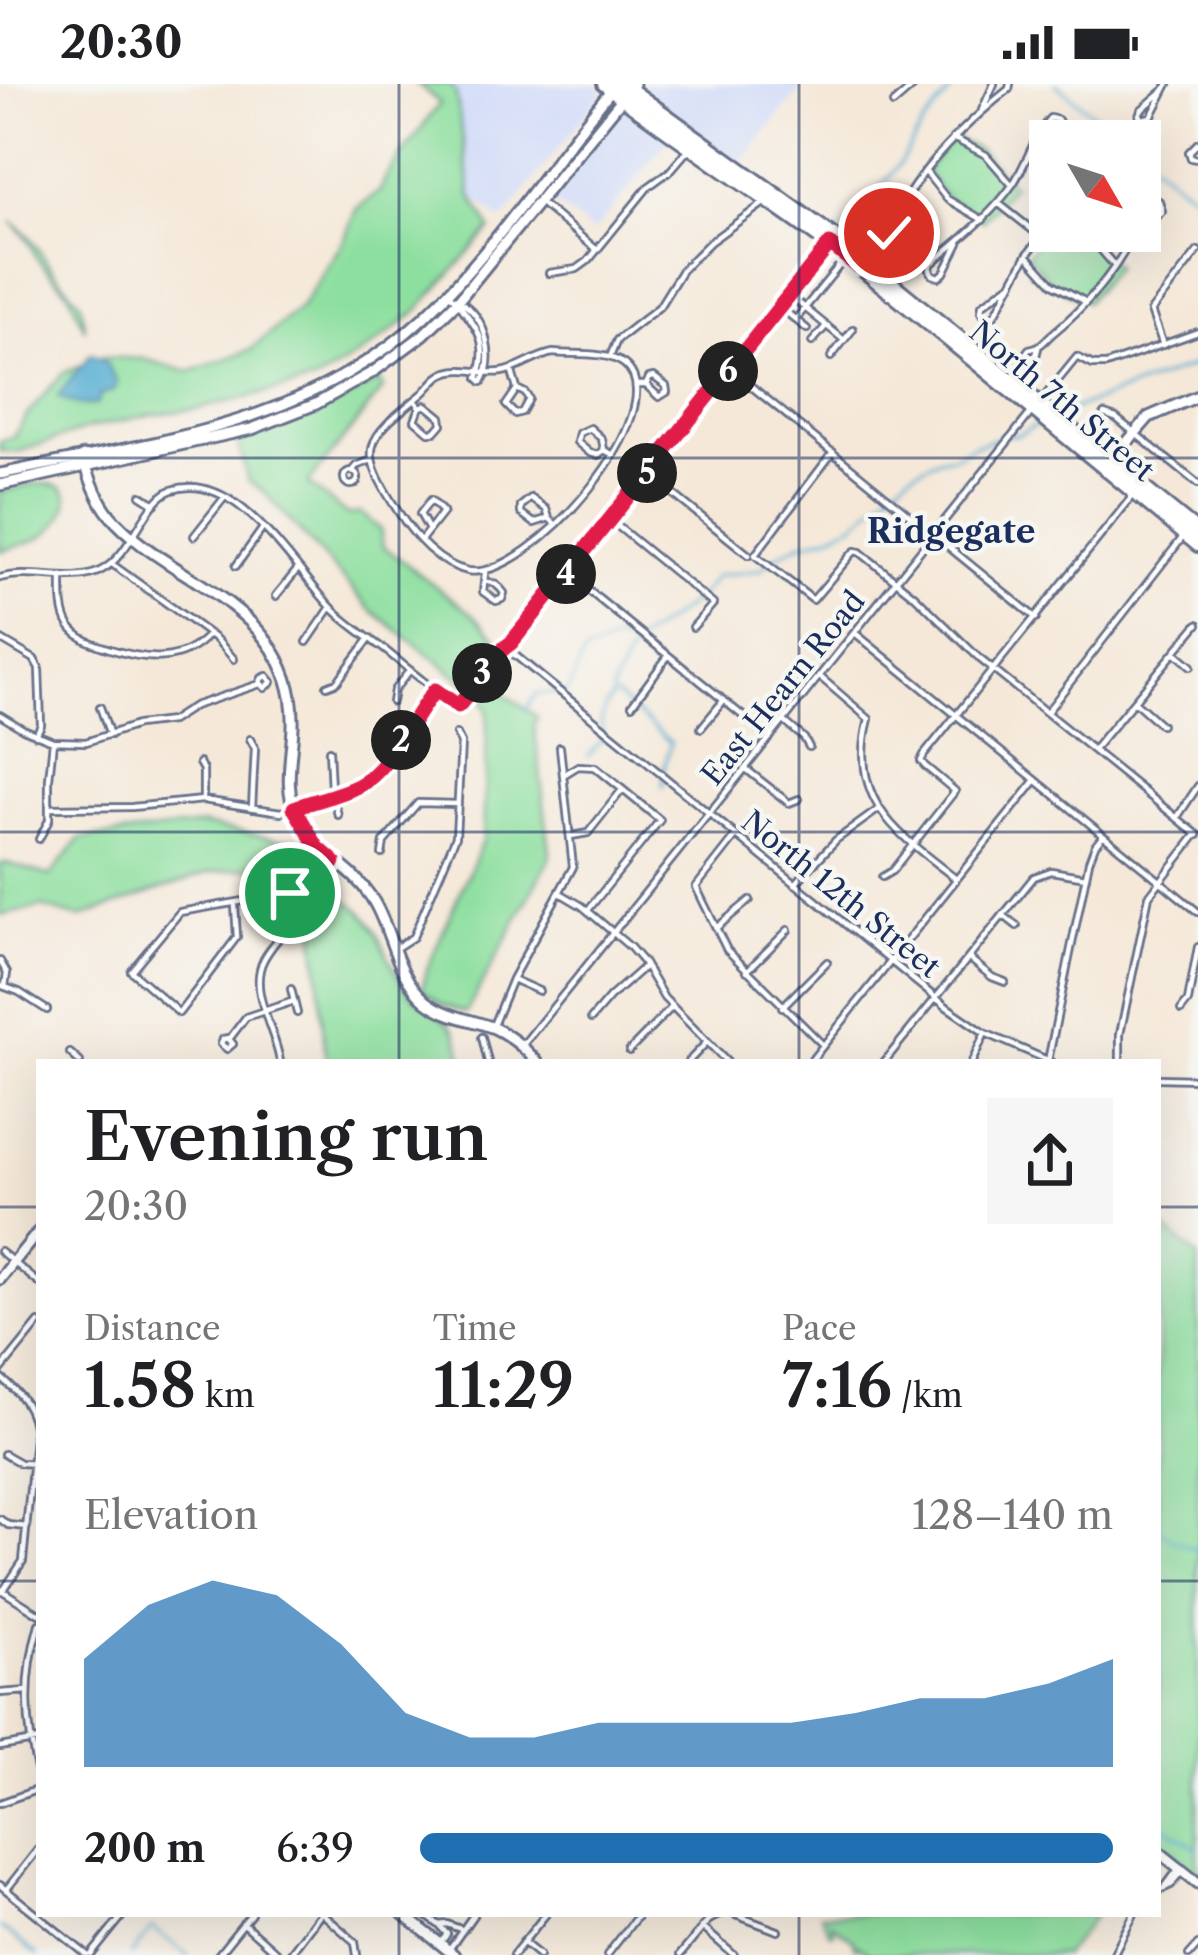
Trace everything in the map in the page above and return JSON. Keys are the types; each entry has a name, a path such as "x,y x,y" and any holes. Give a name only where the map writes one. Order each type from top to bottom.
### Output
{"main road":[{"path":"0,485 228,424 331,385 373,358 448,294 592,114 620,88"},
{"path":"0,474 230,435 294,414 350,387 392,360 457,302 574,159 620,88"},
{"name":"North 7th Street","path":"620,88 690,147 770,196"},
{"name":"North 7th Street","path":"620,88 858,257 1192,533 1198,544"},
{"path":"574,159 575,143 592,114"},
{"path":"567,146 574,159"},
{"name":"North 7th Street","path":"931,319 1011,380 1045,415"},
{"path":"1108,465 1133,432 1160,411 1198,396"},
{"path":"85,461 105,509 262,635 285,675 292,706 289,770 294,808 318,848 371,897 402,972 423,998 450,1015 492,1028 534,1059"},
{"name":"North 7th Street","path":"1108,465 1135,493 1166,513"},
{"path":"0,1279 36,1235"},
{"path":"1161,1854 1198,1883"},
{"path":"408,1917 451,1942"}],"street":[{"path":"893,104 916,84"},
{"path":"982,110 994,84"},
{"path":"796,319 858,257 879,247 925,171 1010,84"},
{"path":"1165,87 1151,117 1142,119 1141,110 1165,87"},
{"path":"1059,121 1059,131 1032,152 1045,122 1059,121"},
{"path":"953,138 989,158 1012,185"},
{"path":"1198,143 1189,152 1198,159"},
{"path":"549,273 581,267 648,187 690,147"},
{"path":"958,243 944,273 933,275 931,264 983,220 1029,157"},
{"path":"925,171 947,199 983,220"},
{"path":"529,194 597,250"},
{"path":"610,357 617,340 659,307 682,270 770,196"},
{"path":"998,203 1029,227"},
{"path":"0,578 31,573 86,576 112,564 154,504 170,490 198,487 243,508 331,607 458,706 832,241"},
{"path":"1198,251 1151,311 1162,345 1198,332"},
{"path":"1010,284 982,305 982,314 994,316 1029,252"},
{"path":"1103,252 1115,266"},
{"path":"1022,367 1033,363 1038,348 1087,302 1124,252"},
{"path":"1027,255 1053,284 1087,302"},
{"path":"448,294 473,313 483,338 483,373"},
{"path":"789,295 844,340"},
{"path":"787,312 807,329"},
{"path":"812,342 826,326"},
{"path":"830,357 853,329"},
{"name":"East Hearn Road","path":"522,1046 934,535 1045,415 1077,356 1093,365 1106,365 1162,345"},
{"path":"1022,367 1025,352 1038,348"},
{"path":"553,353 610,357 634,376 629,421 614,455 556,525 525,551 485,571 454,566 421,540 374,472 378,432 448,372 512,370 553,353"},
{"path":"1011,380 1022,367"},
{"path":"730,369 1037,620"},
{"path":"512,370 518,389"},
{"path":"635,385 646,385"},
{"path":"415,400 420,407"},
{"path":"426,405 443,420 435,432 415,420 420,407 426,405"},
{"path":"1104,414 1116,418 1198,484"},
{"path":"590,428 602,439 604,450 598,455 590,453 577,442 578,433 590,428"},
{"path":"604,450 614,455"},
{"path":"752,555 833,452"},
{"path":"352,471 372,460"},
{"path":"647,473 813,600 855,550 993,670 1197,835 1149,896 1120,1034 1120,1059"},
{"path":"882,877 892,871 955,791 921,760 1135,493"},
{"path":"141,495 154,504"},
{"path":"194,536 224,497"},
{"path":"549,518 534,523 521,513 520,506 531,498 556,525"},
{"path":"421,540 429,530 443,512 431,500 420,514 429,530"},
{"path":"610,520 712,604 693,627"},
{"path":"236,566 263,528"},
{"path":"1047,712 1192,533"},
{"path":"112,564 209,634 234,658"},
{"path":"276,596 298,568"},
{"path":"485,571 485,582"},
{"path":"567,573 770,738"},
{"path":"62,577 66,619 90,643 152,659 195,647 209,634"},
{"path":"307,642 331,607"},
{"path":"1093,750 1198,624"},
{"path":"855,633 1198,912"},
{"path":"327,686 337,682 370,638"},
{"path":"0,639 34,659 39,668 41,725 36,735"},
{"name":"North 12th Street","path":"505,647 936,998 985,1033 1043,1059"},
{"path":"1175,653 1191,666"},
{"path":"632,704 669,656"},
{"path":"392,702 394,690 410,670"},
{"path":"0,715 53,741 86,742 137,725 171,721 194,706 260,684 268,688 271,680 285,675"},
{"path":"820,676 869,719 865,766 879,809 892,827 956,879"},
{"path":"50,808 203,800 276,812 294,808 361,784 390,753 435,690"},
{"path":"701,728 724,700"},
{"path":"1134,701 1161,725"},
{"path":"100,707 110,735"},
{"path":"783,721 809,747"},
{"path":"393,948 413,937 456,836 461,743 456,734"},
{"path":"250,739 255,748 252,808"},
{"path":"39,839 46,831 50,808 53,741"},
{"path":"382,746 390,753"},
{"path":"492,1028 512,980 573,867 560,748"},
{"path":"329,750 338,814"},
{"path":"199,763 203,800"},
{"path":"565,774 590,765 660,820 588,910"},
{"path":"745,768 789,803 799,799"},
{"path":"812,1059 1036,780"},
{"path":"1176,818 1198,786"},
{"path":"571,836 592,829 623,790"},
{"path":"382,854 384,842 418,802 458,804"},
{"path":"795,884 836,840 879,809"},
{"path":"1051,1059 1086,877 1092,852 1103,835"},
{"path":"736,836 696,887 727,950 823,1046"},
{"path":"280,1059 265,1010 261,968 296,918 302,900 334,862"},
{"path":"886,1059 1039,873 1058,871 1086,877"},
{"path":"560,893 614,933 645,966 672,1007 724,1059"},
{"path":"235,905 237,937 179,1013 131,971 180,912 288,894 302,900"},
{"path":"716,928 750,900"},
{"path":"1003,915 1017,926"},
{"path":"747,971 788,930"},
{"path":"1181,1010 1198,947"},
{"path":"968,958 1005,982"},
{"path":"0,961 7,973 3,986 47,1010"},
{"path":"782,1006 827,962"},
{"path":"591,1019 645,966"},
{"path":"512,980 539,991"},
{"path":"291,989 297,1013"},
{"path":"230,1038 246,1017 294,1001"},
{"path":"628,1051 672,1007"},
{"path":"973,1059 985,1033"},
{"path":"482,1037 487,1059"},
{"path":"691,1059 707,1042"},
{"path":"70,1053 77,1059"},
{"path":"1161,1078 1198,1079"},
{"path":"0,1251 36,1280"},
{"path":"36,1327 0,1374 31,1413 36,1464 21,1568 2,1590 36,1612"},
{"path":"31,1413 36,1410"},
{"path":"4,1454 36,1464"},
{"path":"0,1519 27,1527"},
{"path":"0,1747 35,1741 28,1690 36,1635"},
{"path":"0,1693 28,1690"},
{"path":"0,1803 36,1790"},
{"path":"36,1851 3,1887 36,1914"},
{"path":"1166,1886 1179,1872"},
{"path":"40,1917 89,1955 121,1917"},
{"path":"47,1923 52,1917"},
{"path":"218,1955 248,1917"},
{"path":"289,1955 319,1917"},
{"path":"325,1917 356,1942 357,1955"},
{"path":"428,1917 451,1942"},
{"path":"451,1942 472,1917"},
{"path":"513,1955 544,1917"},
{"path":"607,1955 637,1917"},
{"path":"680,1955 715,1917"},
{"path":"741,1917 778,1931"},
{"path":"1112,1955 1132,1917"},
{"path":"243,1924 279,1955"},
{"path":"439,1925 447,1924 451,1942"},
{"path":"702,1927 734,1955"},
{"path":"523,1942 539,1955"},
{"path":"1189,1955 1198,1945"}],"shaded area":[{"path":"449,84 598,84 603,92 502,221 471,195 456,94"},
{"path":"638,84 805,84 739,165"},
{"path":"626,106 669,139 594,232 547,198 619,107"}],"green space":[{"path":"417,84 450,84 456,93 471,195 491,229 415,313 317,381 90,428 18,452 0,451 0,441 16,437 28,414 63,373 103,357 144,359 189,372 251,350 302,306 344,240 356,209 379,192 440,103"},
{"path":"953,138 979,150 1012,185 983,220 947,199 925,171"},
{"path":"12,221 81,303 85,330 69,293 37,259"},
{"path":"1101,252 1115,266 1086,302 1053,284 1027,255"},
{"path":"379,380 383,389 308,484 347,515 361,513 380,529 383,546 476,617 501,643 470,686 370,609 263,491 248,481 238,443 337,404"},
{"path":"34,484 62,489 67,501 63,515 43,536 0,551 0,492"},
{"path":"488,681 537,717 534,724 550,851 466,1013 441,1004 422,989 483,839 488,710 480,695"},
{"path":"203,825 301,843 312,859 207,873 79,918 42,907 0,913 0,864 50,876 80,839"},
{"path":"337,895 363,914 408,991 453,1028 463,1059 326,1059 314,920"},
{"path":"1161,1226 1198,1257 1198,1875 1161,1842"},
{"path":"822,1917 1094,1917 1064,1955 871,1955 859,1945 856,1948 831,1923 833,1933"}],"water":[{"path":"91,354 105,362 117,383 113,391 92,405 58,396"}],"waterway":[{"path":"839,231 901,162 957,84"},
{"path":"1056,84 1101,120"},
{"path":"1161,169 1198,196"},
{"path":"1060,414 1198,364"},
{"path":"526,709 536,694 568,692 584,654 616,640 634,644 697,599 716,576 760,570 800,544 855,523 910,473 1040,423"},
{"path":"588,756 603,739 605,707 633,646"},
{"path":"616,696 671,743 663,787"},
{"path":"1161,1530 1198,1550"},
{"path":"1161,1824 1198,1849"},
{"path":"0,1927 37,1955"},
{"path":"131,1955 152,1928 188,1955"}],"district":[{"name":"Ridgegate","path":"951,531"}],"route":[{"path":"290,893 307,896 334,862 318,848 294,808 370,778 435,690 458,706 830,244 856,265 889,233"}]}
